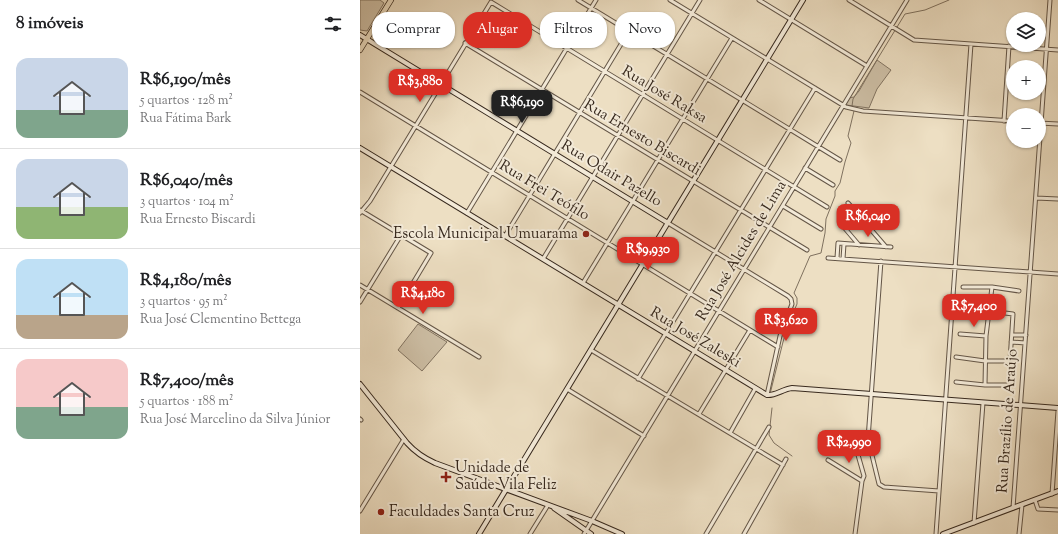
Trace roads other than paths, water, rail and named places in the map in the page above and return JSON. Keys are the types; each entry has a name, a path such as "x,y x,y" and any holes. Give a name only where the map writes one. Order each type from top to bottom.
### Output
{"main road":[{"path":"360,50 391,0"}],"street":[{"path":"578,0 615,23"},
{"path":"589,12 596,0"},
{"path":"670,0 843,105 858,110 1004,121 1009,52"},
{"path":"543,259 700,0"},
{"path":"759,0 867,66"},
{"path":"479,534 803,0"},
{"path":"849,0 914,40 1006,46"},
{"name":"Rua José Alcides de Lima","path":"585,532 668,397 843,105 893,27 907,0"},
{"name":"Rua Brazílio de Araújo","path":"1041,108 1050,0"},
{"path":"484,12 491,1"},
{"name":"Rua José Raksa","path":"491,1 540,31"},
{"name":"Rua Odair Pazello","path":"360,35 788,296 792,302 780,336 778,347"},
{"path":"582,283 732,38"},
{"path":"936,534 972,44"},
{"path":"398,308 431,253 360,211 370,201 463,47"},
{"name":"Rua Ernesto Biscardi","path":"472,48 807,250"},
{"path":"467,213 567,48"},
{"name":"Rua José Raksa","path":"567,48 827,207"},
{"path":"505,236 618,48"},
{"path":"657,48 840,160"},
{"path":"1047,49 1058,50"},
{"path":"638,379 816,88"},
{"name":"Rua Frei Teófilo","path":"360,92 778,347"},
{"path":"1046,123 1058,124"},
{"name":"Rua José Zaleski","path":"360,148 767,395"},
{"name":"Rua Brazílio de Araújo","path":"1013,508 1039,148"},
{"path":"805,168 833,185"},
{"path":"1036,198 1058,199"},
{"path":"848,203 886,247"},
{"path":"783,206 821,229"},
{"path":"842,225 859,245"},
{"path":"360,302 401,235"},
{"path":"837,258 838,243 892,247"},
{"path":"843,259 844,244"},
{"path":"828,258 1058,274"},
{"path":"881,262 868,441 879,484 881,486 939,491"},
{"path":"360,285 479,357"},
{"path":"963,287 992,287 1018,291"},
{"path":"985,385 986,336 992,287"},
{"path":"956,357 985,361 1010,361 1013,314 989,311 961,311"},
{"path":"699,414 750,330"},
{"path":"960,334 986,336"},
{"path":"1012,334 1026,335"},
{"path":"1011,342 1025,343"},
{"path":"778,347 767,395 772,395 790,388 1020,405 1058,410 1052,494"},
{"path":"591,350 783,465"},
{"path":"956,382 985,385 1012,385"},
{"path":"360,384 404,439 417,453 430,461 592,521 622,534"},
{"path":"730,433 755,388"},
{"path":"567,389 644,436"},
{"path":"974,523 983,402"},
{"path":"706,534 769,427"},
{"path":"360,511 404,439"},
{"path":"855,534 862,481 864,476 858,455"},
{"path":"744,534 786,459"},
{"path":"828,460 862,481"},
{"path":"946,533 1058,491"},
{"path":"1035,500 1038,509 1058,510"},
{"path":"548,505 585,532 591,534"},
{"path":"530,534 548,505"},
{"path":"1020,534 1022,505"}],"waterway":[{"path":"853,108 853,99 905,14 925,10 949,0"},
{"path":"770,394 783,342 789,322 797,304 797,298 794,293 810,256 821,253 826,219 835,196 835,191 840,183 851,143 848,136 854,111"},
{"path":"772,408 769,435 774,443 792,456"}],"place":[{"name":"Escola Municipal Umuarama","path":"586,234"},
{"name":"Unidade de Saúde Vila Feliz","path":"446,477"},
{"name":"Faculdades Santa Cruz","path":"381,512"}]}
